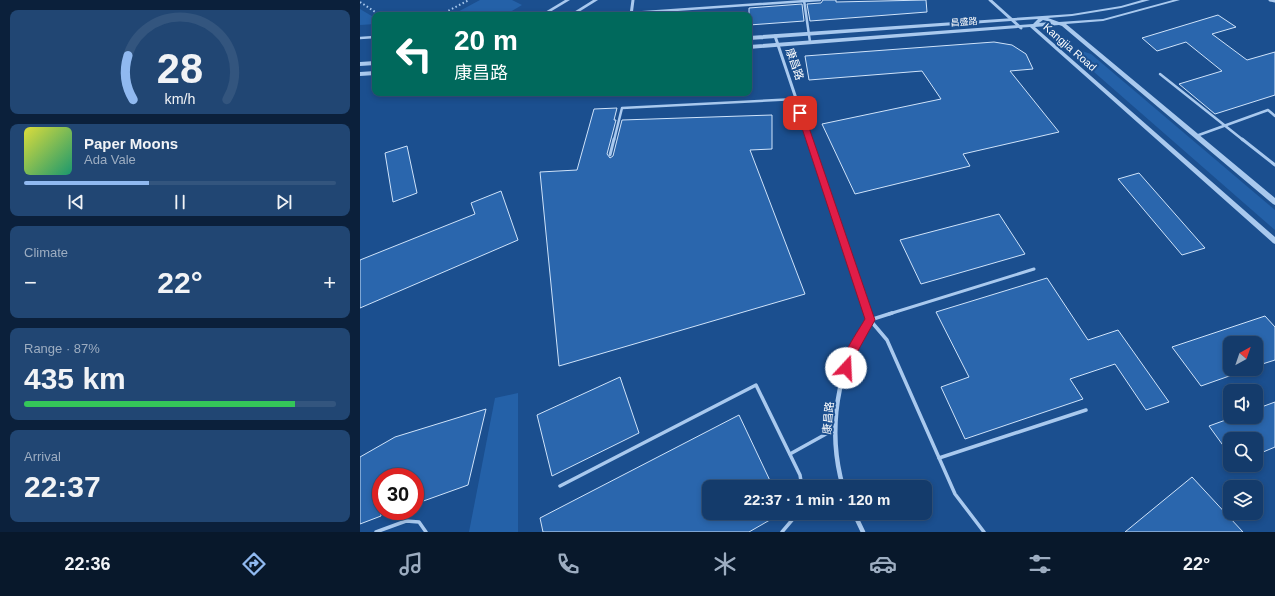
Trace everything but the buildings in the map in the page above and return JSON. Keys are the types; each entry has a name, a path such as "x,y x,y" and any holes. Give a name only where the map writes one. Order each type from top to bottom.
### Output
{"street":[{"path":"547,12 568,0"},
{"path":"576,12 596,0"},
{"path":"631,12 633,0"},
{"path":"990,0 1021,28"},
{"name":"昌盛路","path":"752,38 1042,18 1094,12 1148,0"},
{"name":"昌盛路","path":"752,46 1064,25 1103,20 1178,0"},
{"path":"1270,0 1275,1"},
{"name":"Kangjia Road","path":"1275,202 1064,25 1042,18 1032,27 1275,241"},
{"name":"康昌路","path":"775,36 870,320 849,357 838,405 835,429 836,456 841,480"},
{"path":"360,64 372,63"},
{"path":"360,74 372,72"},
{"path":"857,520 863,532"}],"lane":[{"path":"658,12 820,0"},
{"path":"804,1 810,42"},
{"path":"360,38 372,37"},
{"path":"1160,74 1275,165"},
{"path":"610,155 622,108 796,99"},
{"path":"1196,136 1268,110 1275,116"},
{"path":"984,532 954,494 887,340 870,320 1034,269"},
{"path":"560,486 756,385 800,475 801,480"},
{"path":"939,458 1086,410"},
{"path":"790,454 835,429"},
{"path":"782,532 792,520"},
{"path":"376,532 406,521 419,522 426,532"}],"path":[{"path":"446,12 468,0"},
{"path":"360,2 375,12"}],"shaded area":[{"path":"480,0 512,0 522,5 510,12 458,12"},
{"path":"360,9 372,16 372,24 360,25"},
{"path":"1082,51 1091,54 1275,210 1275,230 1078,58 1077,53"},
{"path":"518,393 518,532 469,532 495,398"}],"route":[{"path":"800,113 870,320 849,357 846,368"}]}
